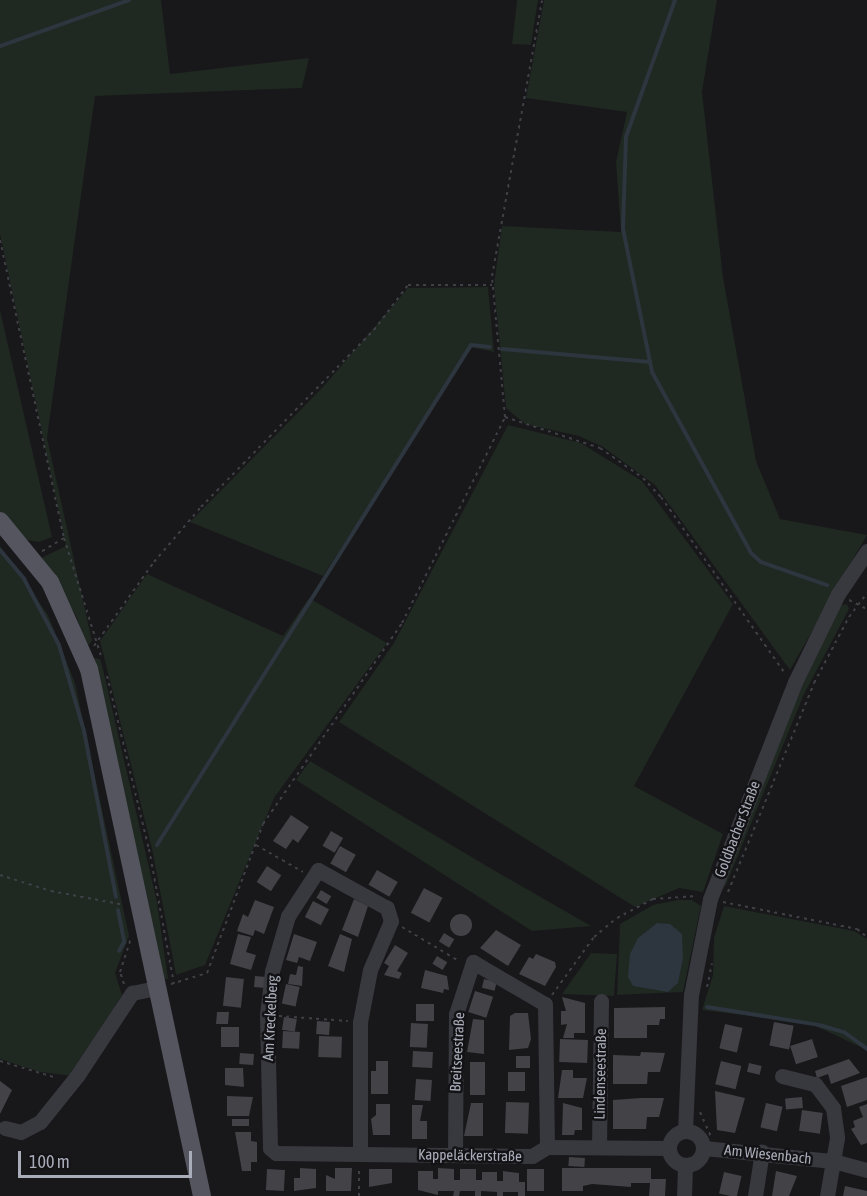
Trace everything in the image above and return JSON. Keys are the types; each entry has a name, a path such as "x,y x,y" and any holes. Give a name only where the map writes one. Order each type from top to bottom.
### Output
{"main road":[{"path":"0,521 31,556 66,611 84,657 202,1196"}],"street":[{"name":"Goldbacher Straße","path":"685,1131 691,995 717,900 795,682 838,594 867,551"},
{"path":"310,876 318,870 387,908 392,921 370,970 360,1022 360,1154"},
{"name":"Am Kreckelberg","path":"270,1148 267,1015 272,971 288,916 310,876"},
{"path":"470,968 473,962 545,1004 547,1147"},
{"name":"Breitseestraße","path":"455,1155 456,1014 470,968"},
{"path":"5,1128 21,1132 39,1122 77,1076 132,993 156,988"},
{"name":"Lindenseestraße","path":"599,1147 601,1001"},
{"name":"Am Wiesenbach","path":"782,1076 815,1084 833,1108 837,1138 833,1161"},
{"path":"685,1131 696,1134 708,1148 699,1160 685,1166 675,1161 669,1148 675,1135 685,1131"},
{"name":"Kappeläckerstraße","path":"270,1148 276,1153 532,1156 547,1147 669,1148"},
{"name":"Am Wiesenbach","path":"708,1148 833,1161 867,1170"},
{"path":"755,1196 762,1152"},
{"path":"827,1196 833,1161"},
{"path":"684,1196 685,1166"}],"path":[{"path":"156,988 207,973 264,824 402,623 505,417 492,285 542,0"},
{"path":"0,240 64,538 97,643 149,849 174,984"},
{"path":"84,657 97,643 154,562 201,507 374,330 408,285 492,285"},
{"path":"505,417 600,448 643,478 661,497 781,669 795,682"},
{"path":"31,556 64,538"},
{"path":"721,911 717,900 814,683 867,593"},
{"path":"838,594 867,609"},
{"path":"256,845 310,876"},
{"path":"0,875 61,893 128,905"},
{"path":"545,1004 594,937 617,918 653,899 686,894 857,929 867,937"},
{"path":"126,895 129,914"},
{"path":"392,921 470,968"},
{"path":"132,993 122,982 120,972 133,933"},
{"path":"704,996 711,975 712,957"},
{"path":"267,1015 360,1022"},
{"path":"0,1060 42,1075 77,1076"},
{"path":"699,1107 712,1138 708,1148"},
{"path":"359,1196 360,1154"}],"shaded area":[{"path":"0,0 161,0 170,74 309,58 302,88 95,96 47,438 92,641 87,646 76,616 41,558 66,546 0,234"},
{"path":"517,0 538,0 531,45 512,44"},
{"path":"544,0 717,0 702,92 723,277 756,461 780,519 867,535 790,670 655,485 603,447 579,436 525,424 506,408 494,285 502,226 621,232 616,162 627,112 526,98"},
{"path":"488,287 494,352 471,347 323,576 190,522 322,388 408,288"},
{"path":"0,310 52,537 39,542 27,540 0,511"},
{"path":"508,425 581,443 642,481 733,604 634,786 723,834 703,892 679,888 635,907 339,722 394,643"},
{"path":"0,546 48,615 75,683 129,936 115,973 122,995 73,1076 40,1072 0,1059"},
{"path":"147,574 283,636 309,598 387,643 274,798 205,965 176,975 152,849 100,641"},
{"path":"847,604 849,609 804,694 726,885 717,896 752,795 819,643 839,606"},
{"path":"93,658 100,659 102,665 157,902 168,979 164,979"},
{"path":"310,761 591,926 532,931 296,780"},
{"path":"692,900 701,906 683,992 617,995 620,924 653,905"},
{"path":"724,906 854,931 867,939 867,1050 809,1023 702,1010 713,975 714,938"},
{"path":"657,923 670,924 682,934 683,958 678,983 668,992 633,986 628,977 630,954 638,938"},
{"path":"591,953 617,954 614,996 562,994"}],"building":[{"path":"291,815 309,827 298,843 293,839 286,849 273,841"},
{"path":"331,831 343,838 335,853 322,846"},
{"path":"340,846 356,855 346,872 330,863"},
{"path":"267,866 281,875 271,891 257,882"},
{"path":"377,870 398,882 389,897 368,885"},
{"path":"424,888 443,898 429,923 411,913"},
{"path":"321,890 331,896 327,904 316,898"},
{"path":"354,899 368,906 358,937 342,930"},
{"path":"255,900 274,907 264,934 255,930 253,936 237,931 243,914 248,917"},
{"path":"313,901 329,909 321,925 305,917"},
{"path":"461,914 469,917 472,925 469,933 461,936 453,933 450,925 453,917"},
{"path":"496,930 521,945 508,966 480,948"},
{"path":"444,933 454,939 449,948 439,942"},
{"path":"238,934 251,937 246,952 256,955 251,970 230,964"},
{"path":"294,934 317,942 310,961 299,957 297,963 286,960"},
{"path":"340,934 352,939 344,972 328,966"},
{"path":"395,945 408,953 397,971 402,973 399,979 384,975 389,966 384,963"},
{"path":"536,954 555,962 556,967 545,986 519,974 529,957 533,959"},
{"path":"437,956 447,962 443,970 432,964"},
{"path":"298,966 303,967 302,986 288,984 290,974 296,975"},
{"path":"425,970 447,976 449,990 444,989 443,993 421,988"},
{"path":"255,976 266,977 265,988 254,987"},
{"path":"226,977 244,979 241,1008 223,1006"},
{"path":"484,979 497,982 495,991 482,988"},
{"path":"286,984 300,987 296,1006 282,1004"},
{"path":"475,991 493,997 486,1018 468,1012"},
{"path":"562,997 585,1003 585,1033 574,1033 574,1038 563,1038 567,1024 561,1025 561,1011 566,1011"},
{"path":"416,1004 434,1004 434,1021 416,1021"},
{"path":"665,1007 665,1019 660,1019 659,1025 647,1025 647,1038 614,1038 614,1008"},
{"path":"217,1012 229,1012 228,1024 216,1024"},
{"path":"515,1013 528,1013 531,1039 528,1048 509,1050 510,1016"},
{"path":"284,1017 297,1019 295,1032 282,1030"},
{"path":"473,1019 484,1020 484,1054 467,1052"},
{"path":"317,1021 330,1022 329,1035 316,1034"},
{"path":"774,1022 794,1026 789,1049 769,1046"},
{"path":"411,1023 428,1024 427,1048 410,1047"},
{"path":"725,1024 743,1028 737,1052 719,1048"},
{"path":"221,1027 239,1027 239,1047 221,1047"},
{"path":"283,1031 300,1032 299,1049 282,1048"},
{"path":"319,1036 342,1037 341,1058 318,1057"},
{"path":"560,1039 588,1040 587,1063 559,1062"},
{"path":"812,1039 818,1057 796,1064 790,1046"},
{"path":"413,1051 433,1052 432,1068 412,1067"},
{"path":"641,1052 665,1053 660,1072 648,1072 647,1084 613,1084 613,1055 640,1056"},
{"path":"240,1053 254,1054 253,1065 239,1064"},
{"path":"516,1056 530,1056 530,1068 516,1068"},
{"path":"849,1059 860,1073 831,1084 828,1074 817,1078 815,1071"},
{"path":"376,1061 388,1061 388,1094 371,1094 371,1071 376,1071"},
{"path":"721,1061 741,1066 736,1089 715,1084"},
{"path":"470,1062 485,1062 485,1095 470,1095"},
{"path":"749,1063 762,1066 760,1075 747,1072"},
{"path":"225,1068 243,1068 244,1087 225,1085"},
{"path":"562,1070 573,1070 573,1078 587,1078 583,1098 558,1098"},
{"path":"508,1072 525,1072 525,1091 508,1091"},
{"path":"867,1077 867,1100 847,1107 841,1086"},
{"path":"416,1079 432,1080 430,1101 415,1100"},
{"path":"0,1081 12,1090 0,1114"},
{"path":"715,1091 745,1098 735,1133 717,1130"},
{"path":"227,1096 253,1097 249,1116 227,1116"},
{"path":"802,1097 803,1108 786,1109 785,1098"},
{"path":"664,1098 659,1117 647,1117 646,1129 613,1129 613,1100"},
{"path":"506,1102 529,1103 528,1134 505,1133"},
{"path":"471,1103 483,1103 483,1136 464,1136"},
{"path":"563,1103 582,1108 582,1130 575,1130 574,1135 562,1135"},
{"path":"766,1103 783,1107 777,1131 760,1127"},
{"path":"376,1104 390,1104 390,1135 373,1135 371,1119 376,1115"},
{"path":"867,1104 867,1143 861,1145 851,1129 855,1127 853,1121 863,1117 859,1107"},
{"path":"412,1105 423,1105 420,1121 427,1121 427,1139 412,1139"},
{"path":"802,1110 823,1113 820,1134 799,1131"},
{"path":"232,1119 249,1119 249,1126 232,1126"},
{"path":"235,1132 251,1132 251,1141 257,1142 257,1162 251,1162 251,1171 242,1171"},
{"path":"569,1157 585,1158 584,1167 568,1166"},
{"path":"300,1168 316,1169 316,1188 294,1191 294,1178 300,1178"},
{"path":"335,1168 352,1168 351,1191 326,1191 326,1175 335,1179"},
{"path":"438,1168 454,1169 454,1180 460,1180 460,1169 476,1169 476,1180 482,1180 482,1172 497,1172 497,1181 503,1181 503,1171 519,1173 519,1182 525,1182 525,1196 518,1196 518,1192 503,1192 503,1196 497,1196 497,1192 481,1191 481,1196 475,1196 475,1191 460,1191 459,1196 453,1196 454,1191 438,1191 438,1195 418,1190 418,1171 433,1171 433,1179 438,1179"},
{"path":"562,1168 651,1168 651,1179 666,1179 665,1196 649,1196 650,1183 631,1183 631,1187 592,1184 583,1186 583,1191 562,1191"},
{"path":"267,1169 285,1170 284,1191 266,1190"},
{"path":"369,1169 392,1169 392,1183 369,1187"},
{"path":"527,1169 544,1169 544,1191 527,1191"},
{"path":"776,1171 797,1176 789,1196 772,1196"},
{"path":"724,1172 742,1176 737,1196 719,1193"},
{"path":"845,1186 867,1191 867,1196 843,1196"}],"waterway":[{"path":"0,46 129,0"},
{"path":"675,0 626,137 623,229 652,372 751,553 761,562 827,585"},
{"path":"157,845 471,345 490,347"},
{"path":"502,349 650,362"},
{"path":"0,550 24,579 59,645 84,731 116,897"},
{"path":"118,910 124,942 119,951"},
{"path":"707,1007 819,1025 844,1032 867,1049"}]}
